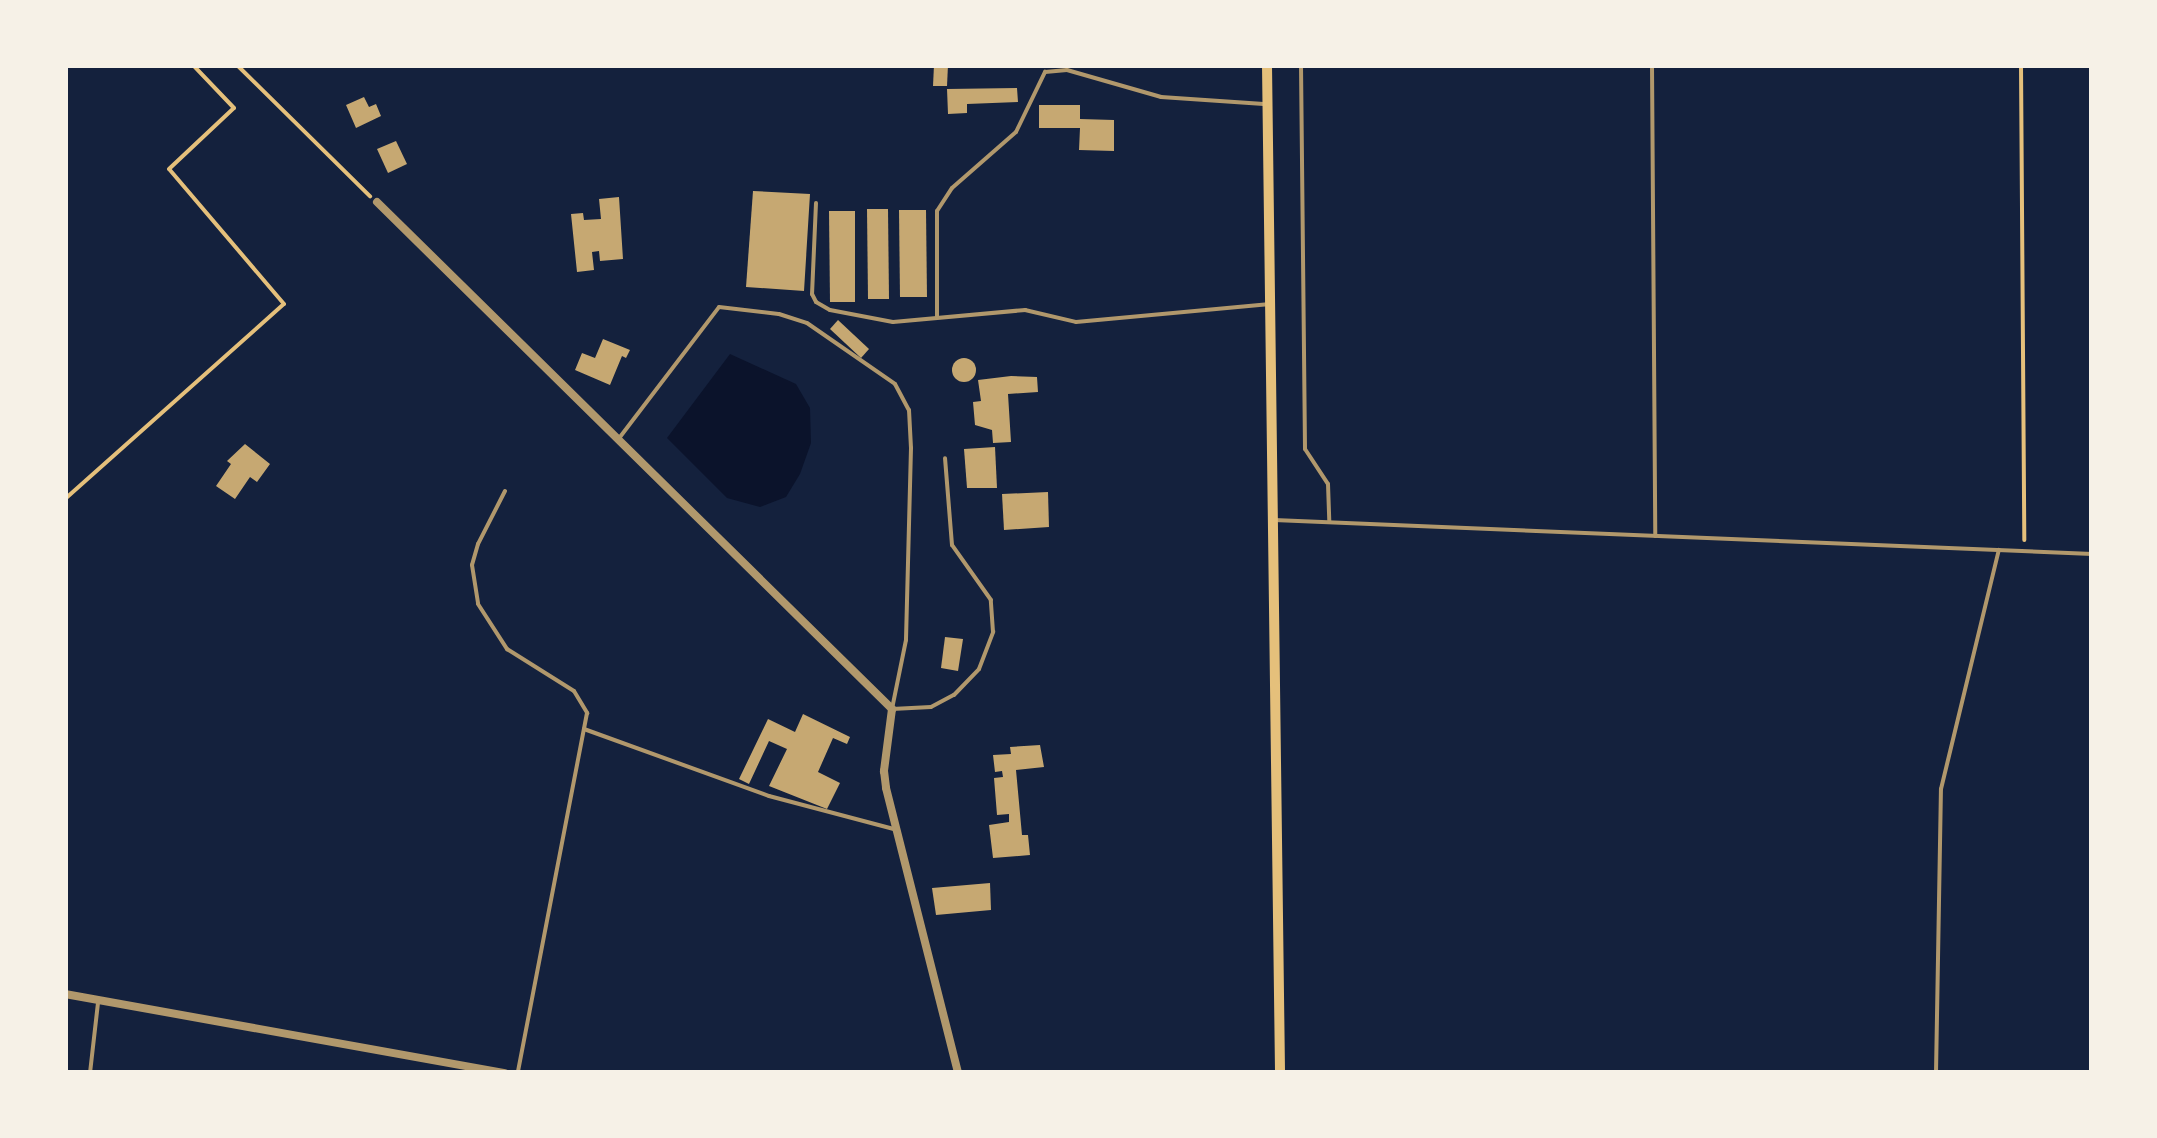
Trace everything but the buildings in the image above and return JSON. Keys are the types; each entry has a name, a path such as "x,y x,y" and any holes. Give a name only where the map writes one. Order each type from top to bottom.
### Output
{"main road":[{"path":"1267,65 1280,1073"}],"street":[{"path":"377,202 892,710 884,771 958,1073"},
{"path":"65,994 505,1073"}],"lane":[{"path":"1301,65 1305,448 1328,484 1329,522"},
{"path":"1652,65 1655,536"},
{"path":"937,317 937,211 952,188 1016,132 1045,72 1067,70 1161,97 1268,104"},
{"path":"816,203 812,294 816,302 830,310 893,322 1025,310 1076,322 1271,304"},
{"path":"617,441 719,307 779,314 807,323 895,384 909,410 912,448 906,640 892,710 931,707 954,695 980,668 992,632 991,600 952,545 944,458"},
{"path":"505,490 478,544 472,566 478,604 507,649 582,700 587,713 518,1073"},
{"path":"1274,520 2092,554"},
{"path":"1936,1073 1941,789 1999,550"},
{"path":"584,729 769,796 896,830"},
{"path":"90,1073 98,1000"}],"path":[{"path":"65,500 284,304 169,169 234,108 193,65"},
{"path":"237,65 377,202"},
{"path":"2021,65 2024,552"}],"water":[{"path":"730,354 796,384 810,408 811,443 800,474 786,497 760,507 727,498 667,438"}]}
